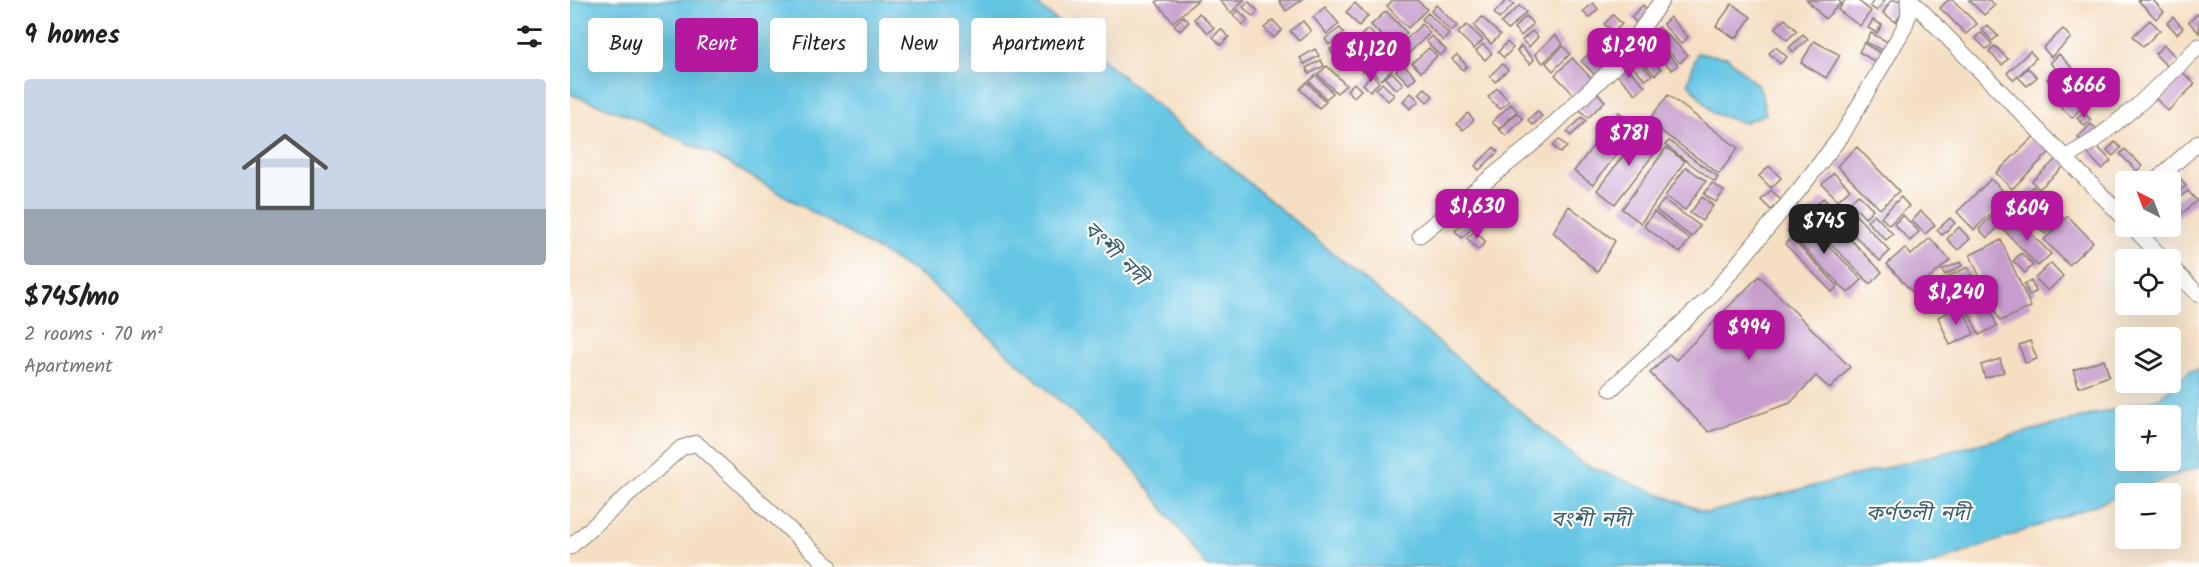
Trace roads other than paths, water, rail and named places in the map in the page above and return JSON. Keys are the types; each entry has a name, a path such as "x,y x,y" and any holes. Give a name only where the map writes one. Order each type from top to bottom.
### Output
{"street":[{"path":"1420,235 1537,140 1616,65 1662,0"},
{"path":"1910,0 2115,205"},
{"path":"1611,389 1710,297 1842,135 1904,28 1909,14 1910,0"},
{"path":"2066,158 2095,140 2138,105 2199,46"},
{"path":"2166,171 2199,142"},
{"path":"2142,237 2154,249"},
{"path":"2181,277 2199,295"},
{"path":"570,547 681,448 696,443 830,567"}],"water":[{"path":"570,0 1032,0 1053,18 971,18 971,72 1106,72 1106,62 1583,464 1707,513 2115,409 2115,471 2181,471 2181,405 2131,405 2159,398 2165,393 2181,393 2181,379 2190,371 2199,369 2199,467 2155,483 2115,483 2115,498 1925,567 1207,567 1132,467 924,277 716,156 629,116 570,94"},
{"path":"1697,53 1727,57 1760,88 1766,114 1743,123 1713,113 1688,83"}],"water label":[{"name":"বংশী নদী","path":"1116,253"},
{"name":"কর্ণতলী নদী","path":"1918,513"},
{"name":"বংশী নদী","path":"1591,519"}]}
